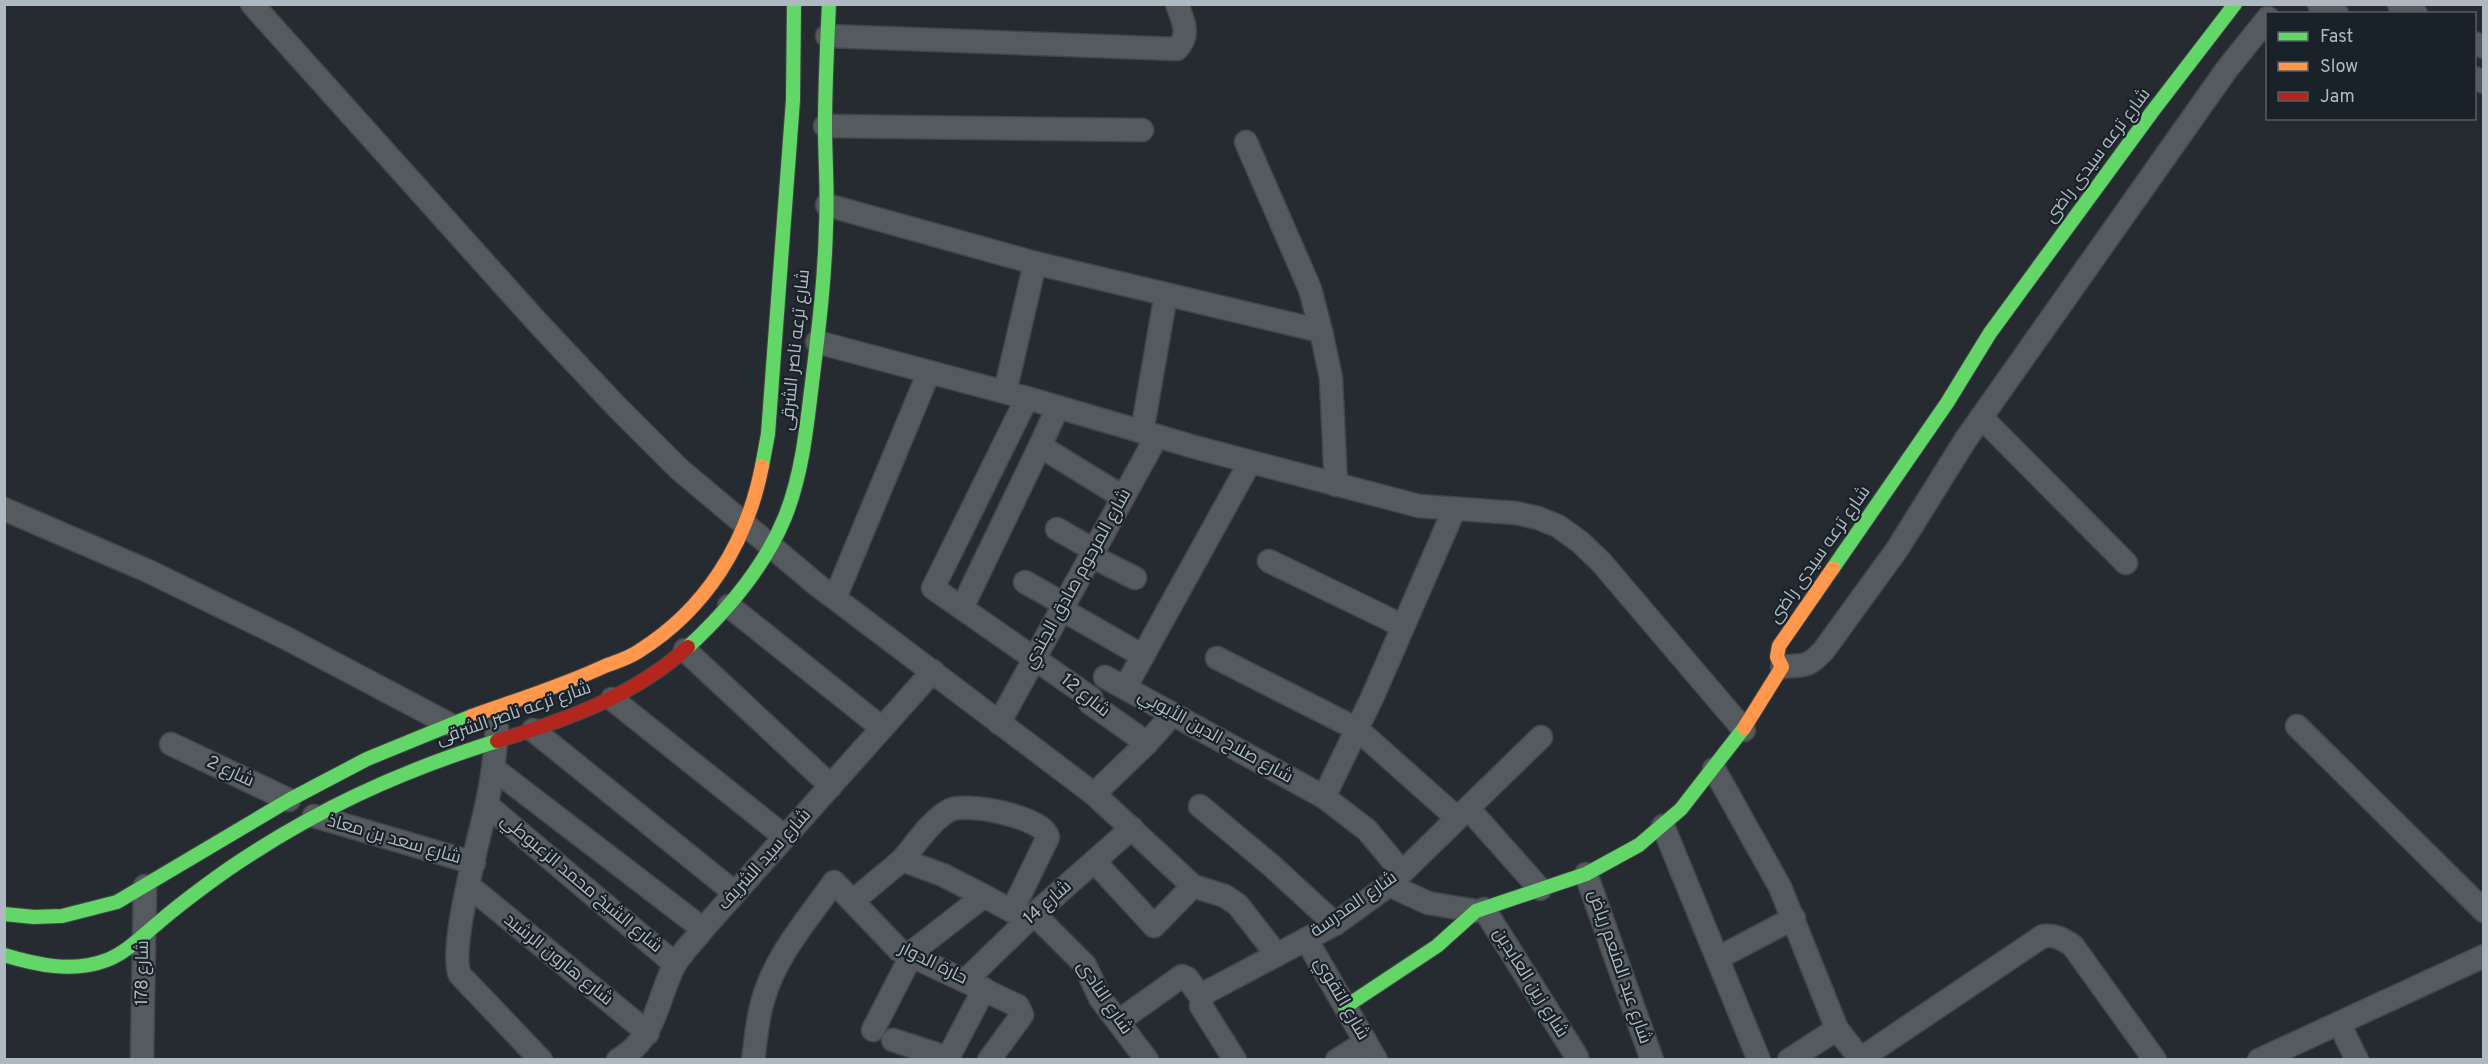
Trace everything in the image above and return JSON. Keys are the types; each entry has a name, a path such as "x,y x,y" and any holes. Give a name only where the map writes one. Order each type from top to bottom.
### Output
{"street":[{"path":"252,4 615,405 679,469 835,598 1094,794 1193,886 1219,893 1238,905 1277,955"},
{"name":"شارع ترعه ناصر الشرقى","path":"4,914 23,918 55,918 87,913 117,902 289,800 367,759 449,724 586,675 638,652 684,617 704,596 720,574 746,524 756,497 768,434 793,100 794,4"},
{"name":"شارع ترعه ناصر الشرقى","path":"4,955 56,967 88,966 119,955 196,892 252,853 314,816 370,787 433,760 573,717 612,699 650,676 685,650 729,606 773,546 788,512 798,477 817,342 827,205 825,126 829,4"},
{"path":"827,36 1177,49 1186,36 1186,28 1177,4"},
{"name":"شارع ترعه سيدى راضى","path":"1345,1007 1437,946 1480,910 1586,874 1622,856 1663,826 1681,809 1744,730 1782,667 1777,657 1779,646 1947,404 1990,333 2152,112 2235,4"},
{"path":"2319,4 2333,12"},
{"path":"2399,4 2413,12"},
{"path":"1782,667 1805,667 1824,650 1898,548 1932,492 1982,418 2227,69 2266,20"},
{"path":"825,126 1142,130"},
{"path":"1246,142 1310,289 1331,378 1336,485"},
{"path":"827,205 1035,263 1321,332"},
{"path":"1005,392 1035,263"},
{"name":"شارع المرحوم صادق الجندي","path":"999,723 1123,497 1149,434 1166,294"},
{"path":"817,342 1027,398 1250,462 1419,506 1516,513 1558,526 1580,542 1624,588 1744,730"},
{"path":"835,598 929,372"},
{"name":"شارع 12","path":"1027,398 933,588 1091,698 1090,703 1148,743"},
{"path":"962,608 1058,407"},
{"path":"1982,418 2126,562"},
{"path":"1040,446 1123,497"},
{"path":"1125,688 1250,462"},
{"path":"4,508 148,571 286,638 449,724"},
{"path":"1324,797 1357,729 1454,510"},
{"path":"1057,529 1135,578"},
{"path":"1269,561 1403,626"},
{"path":"1024,582 1143,656"},
{"path":"729,606 882,728"},
{"path":"685,650 831,786"},
{"path":"1217,658 1357,729 1462,813 1540,888"},
{"name":"شارع سيد الشريف","path":"618,1059 626,1055 648,1033 675,964 703,929 933,671"},
{"name":"شارع صلاح الدين الأيوبي","path":"1105,677 1324,797 1367,830 1395,878"},
{"path":"612,699 785,837"},
{"path":"498,707 494,769 469,886 456,962 460,975 541,1059"},
{"path":"1094,794 1148,743 1173,714"},
{"path":"2297,726 2484,911"},
{"path":"533,730 735,893"},
{"name":"شارع المدرسة","path":"1201,997 1206,991 1335,924 1395,878 1541,737"},
{"name":"شارع 2","path":"171,744 289,800"},
{"path":"494,769 703,929"},
{"path":"1714,769 1780,887 1838,1029 1860,1059 2043,936 2051,935 2060,937 2073,946 2155,1059"},
{"name":"شارع الشيخ محمد الزعبوطي","path":"487,805 675,964"},
{"path":"1200,806 1272,866 1335,924"},
{"path":"853,901 902,860 938,820 953,809 978,808 994,811 1037,824 1047,832 1047,842 1012,911 943,875 902,860"},
{"name":"شارع سعد بن معاذ","path":"314,816 474,863"},
{"path":"1663,826 1759,1059"},
{"name":"شارع 14","path":"919,1055 948,1058 975,985 1034,914 1132,828"},
{"path":"1095,862 1154,926 1193,886"},
{"name":"شارع عبد المنعم رياض","path":"1586,874 1652,1059"},
{"path":"1395,878 1428,903 1480,910"},
{"name":"حارة الدوار","path":"753,1059 763,999 772,976 781,957 834,882 892,944 909,956 1018,1006 1022,1015 989,1059"},
{"name":"شارع 178","path":"142,1059 145,885"},
{"name":"شارع هارون الرشيد","path":"469,886 648,1033"},
{"path":"919,1055 883,1035 909,956 984,896"},
{"name":"شارع زين العابدين","path":"1480,910 1576,1059"},
{"name":"شارع النادى","path":"1034,914 1084,965 1100,998 1147,1059"},
{"path":"1718,958 1794,918"},
{"name":"شارع التقوي","path":"1306,939 1371,1051"},
{"path":"2259,1059 2484,956"},
{"path":"1119,1021 1182,976 1187,978 1201,997 1201,1006 1235,1059"},
{"path":"2339,1023 2357,1059"},
{"path":"1789,1059 1838,1029"},
{"path":"1337,1059 1371,1051"}],"traffic: fast":[{"path":"762,466 768,434 793,100 794,4"},
{"path":"688,647 731,603 767,554 785,517 800,465 815,357 824,263 827,201 825,96 829,4"},
{"path":"1833,568 1947,403 1990,333 2152,112 2235,4"},
{"path":"4,914 34,917 62,916 117,902 289,800 367,759 472,716"},
{"path":"1345,1007 1437,946 1476,911 1586,874 1639,845 1681,809 1744,728"},
{"path":"4,955 29,962 68,967 94,964 114,957 227,870 292,829 324,811 391,780 497,741"}],"traffic: slow":[{"path":"472,716 627,658 663,634 684,615 720,572 746,521 762,466"},
{"path":"1744,728 1782,667 1777,657 1779,646 1833,568"}],"traffic: jam":[{"path":"497,741 574,715 622,693 667,664 688,647"}]}
